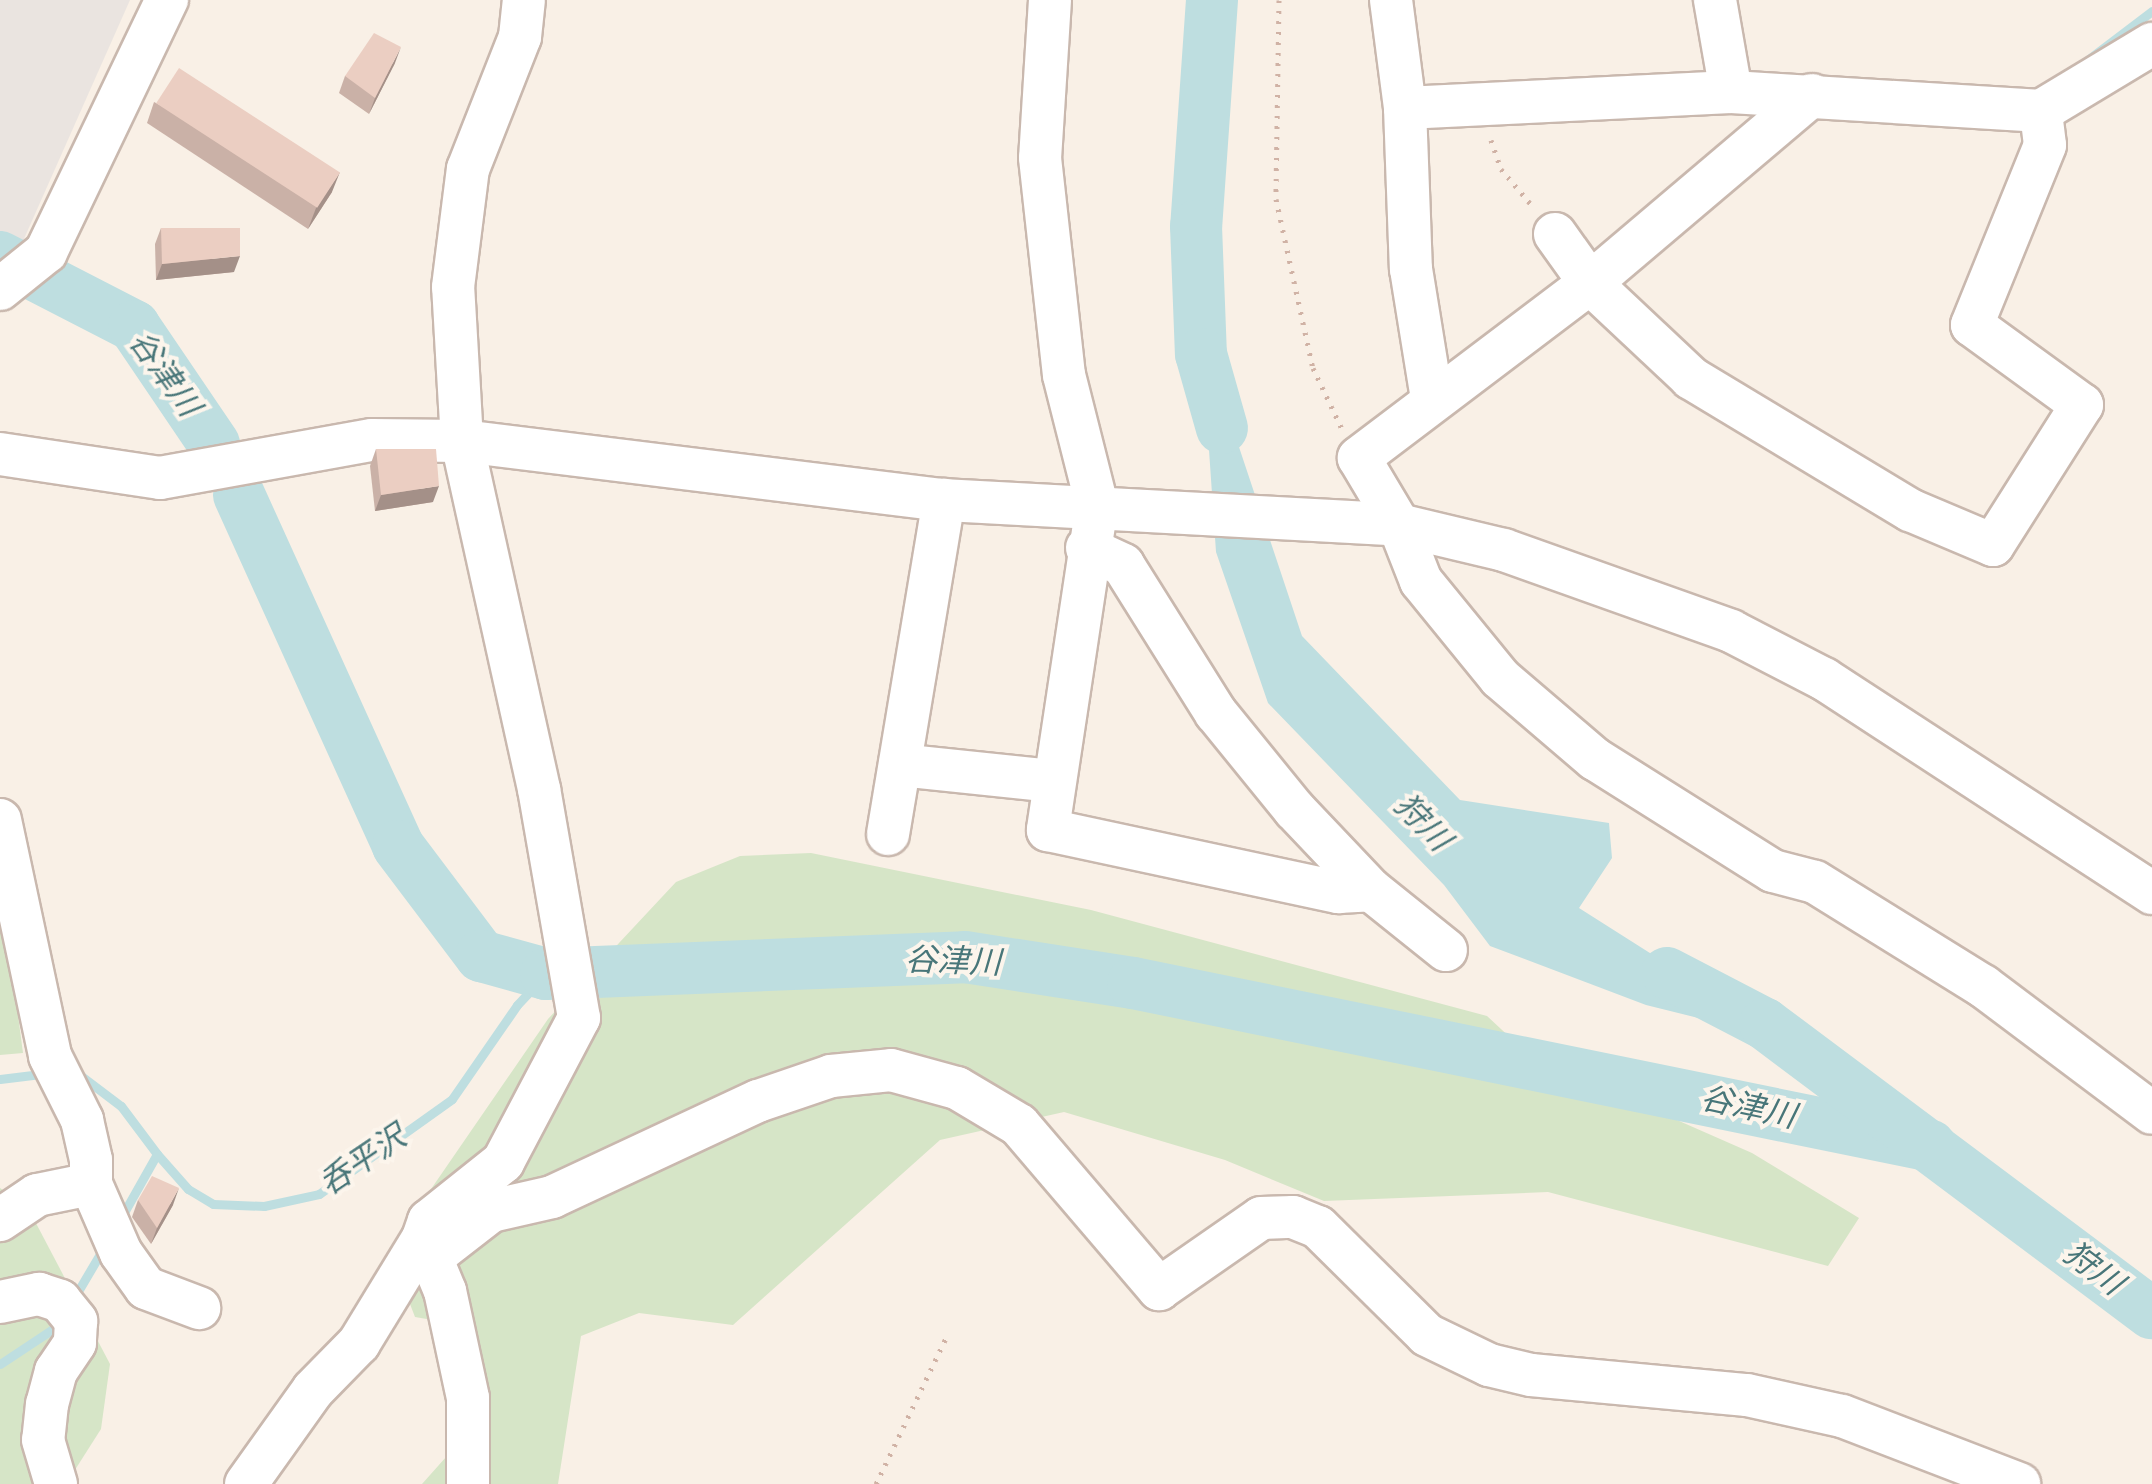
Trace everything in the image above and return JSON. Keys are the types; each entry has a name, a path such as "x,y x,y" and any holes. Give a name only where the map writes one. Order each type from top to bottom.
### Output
{"street":[{"path":"0,288 46,252 168,0"},
{"path":"468,1484 468,1398 445,1290 426,1249 429,1221 503,1162 579,1018 539,789 462,441 453,287 457,222 468,169 520,37 524,0"},
{"path":"1050,0 1040,158 1064,375 1097,505 1087,548 1048,830 1338,892 1371,890"},
{"path":"1392,0 1405,108 1411,269 1432,398"},
{"path":"1715,0 1731,92"},
{"path":"1405,108 1731,92 2041,112 2152,44"},
{"path":"1812,95 1590,283 1432,398 1358,458 1383,524 1420,581 1500,678 1595,759 1773,871 1815,882 1984,986 2152,1113"},
{"path":"1555,234 1590,283 1691,378 1762,426 1910,510 1993,544 2082,405 1972,325 2044,145 2041,112"},
{"path":"0,454 160,478 372,440 462,441 944,500 1097,505 1383,524 1576,573 1730,631 1824,679 2152,893"},
{"path":"888,834 944,500"},
{"path":"1087,548 1124,565 1256,767 1371,890 1446,950"},
{"path":"900,765 1052,782"},
{"path":"0,820 50,1056 82,1120 91,1184 122,1253 146,1288 199,1308"},
{"path":"246,1484 313,1390 359,1343 426,1249 491,1210 552,1197 776,1095 831,1076 890,1070 956,1088 1019,1125 1159,1288 1261,1218 1294,1217 1318,1227 1427,1335 1489,1365 1531,1376 1747,1396 1842,1416 2019,1484"},
{"path":"0,1220 37,1195 91,1184"},
{"path":"0,1302 39,1294 60,1301 76,1322 75,1343 56,1372 47,1404 43,1440 56,1484"}],"path":[{"path":"1279,0 1276,199 1313,368 1358,458"},
{"path":"1481,104 1500,169 1555,234"},
{"path":"876,1484 947,1336"}],"shaded area":[{"path":"0,0 130,0 23,241 10,246 0,243"}],"green space":[{"path":"811,853 1091,910 1487,1016 1529,1055 1752,1153 1859,1218 1828,1266 1548,1192 1324,1201 1225,1160 1064,1112 940,1140 733,1325 639,1313 581,1336 558,1484 422,1484 487,1411 450,1323 415,1317 405,1291 418,1208 548,1019 676,882 740,856"},
{"path":"0,879 23,1053 0,1055"},
{"path":"0,1188 28,1208 110,1364 101,1429 66,1484 0,1484"}],"water":[{"path":"1201,333 1302,636 1460,800 1609,823 1612,858 1579,908 1787,1040 1646,1005 1490,946 1444,885 1268,703 1216,552"}],"building":[{"path":"374,33 401,47 375,98 345,76"},
{"path":"179,68 340,173 317,208 156,103"},
{"path":"161,228 240,228 240,256 162,264"},
{"path":"376,449 436,449 439,486 381,495"},
{"path":"152,1176 179,1188 157,1228 138,1200"}],"waterway":[{"name":"狩川","path":"1212,0 1196,226 1201,354 1222,428"},
{"path":"2086,61 2152,11"},
{"name":"谷津川","path":"0,257 134,326 214,444"},
{"name":"谷津川","path":"239,495 398,846 481,956 546,974 965,957 1133,983 1931,1146"},
{"name":"狩川","path":"1667,973 1765,1024 2152,1313"},
{"name":"呑平沢","path":"122,1216 157,1154 188,1189 213,1204 264,1206 319,1194 452,1099 517,1005 546,974"},
{"path":"72,1069 121,1106 157,1154"},
{"path":"0,1079 39,1074"},
{"name":"呑平沢","path":"74,1298 104,1247"},
{"name":"呑平沢","path":"0,1364 59,1325"}]}
